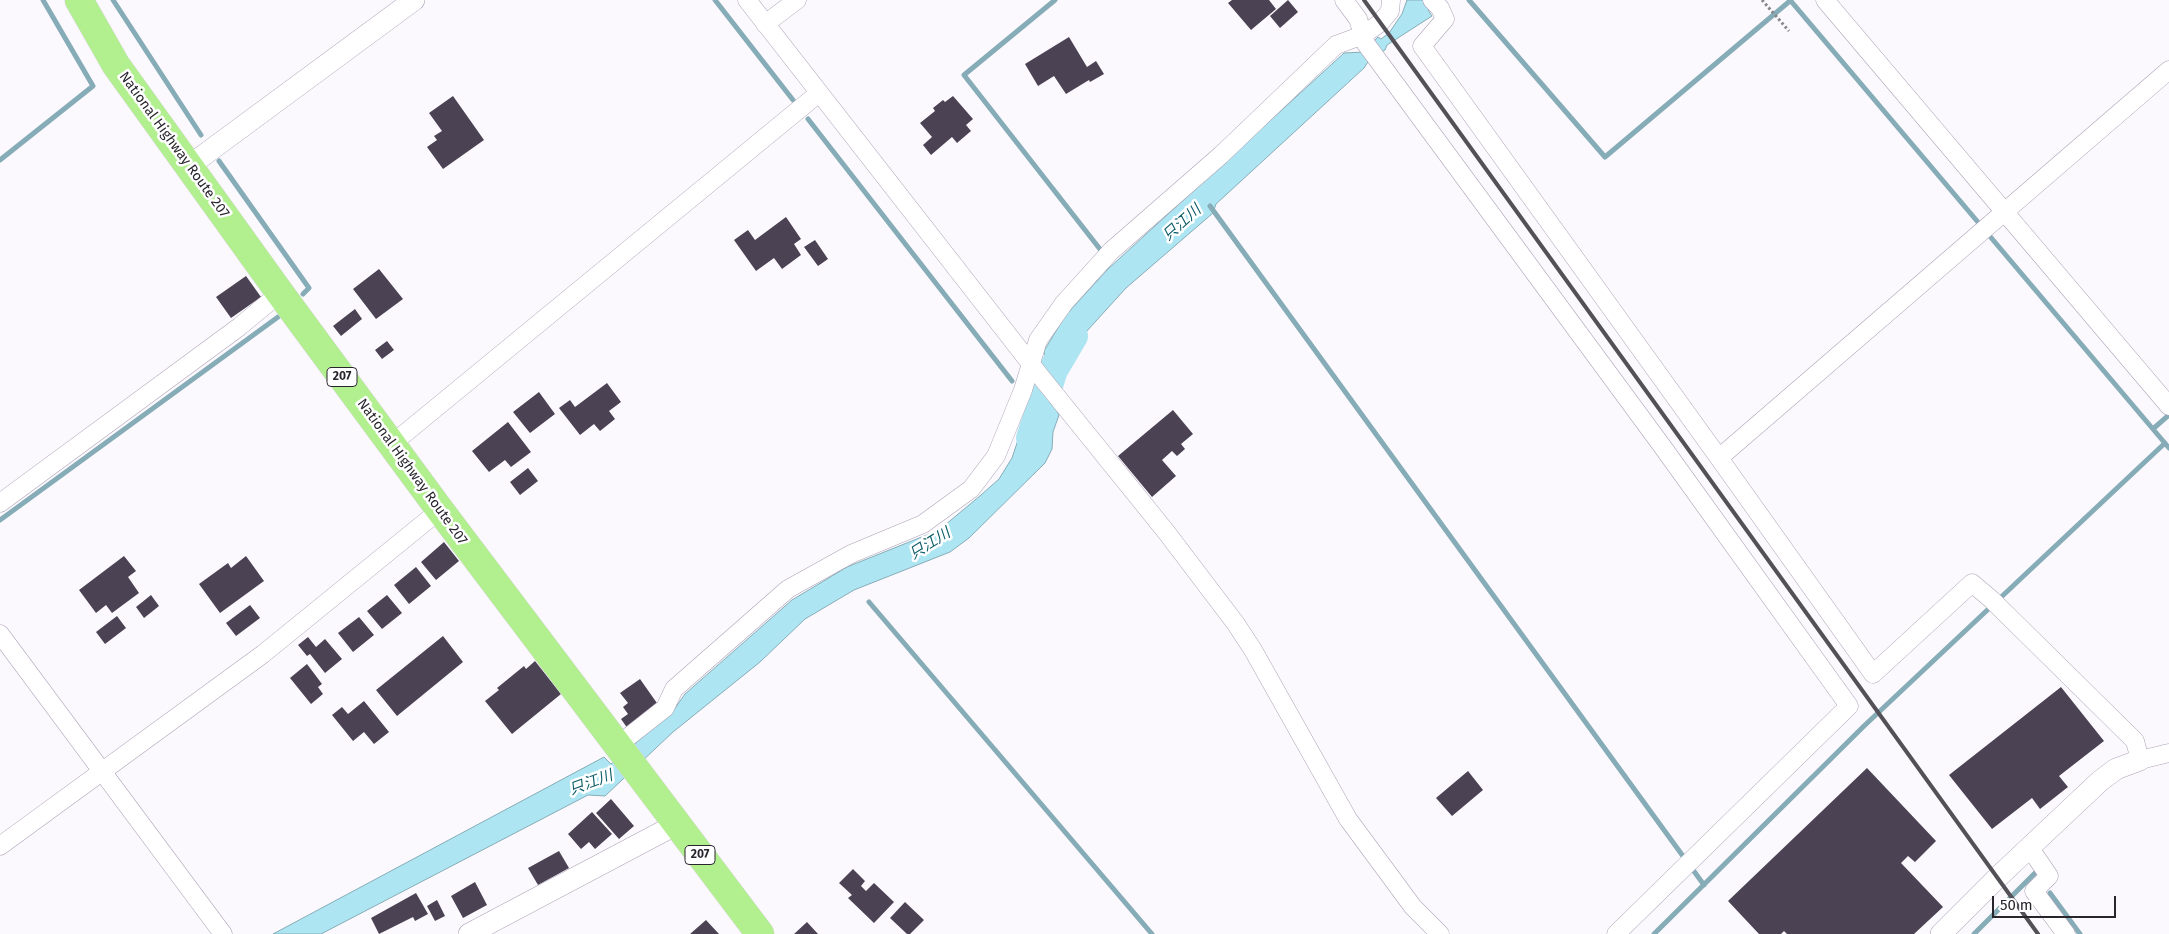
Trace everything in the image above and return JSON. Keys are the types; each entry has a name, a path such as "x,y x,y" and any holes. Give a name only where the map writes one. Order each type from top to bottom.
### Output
{"highway":[{"name":"National Highway Route 207","path":"79,0 116,64 280,293 440,510 760,934"}],"street":[{"path":"189,166 414,0"},
{"path":"747,0 1036,370 1167,533 1236,624 1348,819 1413,907 1440,934"},
{"path":"765,24 797,0"},
{"path":"1344,0 1358,19 1364,40 1376,59 1662,446 1849,706 1616,934"},
{"path":"618,745 665,708 674,689 788,589 851,554 923,524 971,489 996,456 1023,390 1036,370 1038,340 1064,303 1106,257 1220,155 1336,45 1364,40 1390,11 1391,0"},
{"path":"1825,0 2169,406"},
{"path":"1436,4 1445,19 1422,46 1873,674 1972,584 1996,604 2134,741 2140,760"},
{"path":"1719,458 2169,70"},
{"path":"392,444 819,92"},
{"path":"0,503 239,328 280,293"},
{"path":"0,846 263,654 440,510"},
{"path":"0,634 224,934"},
{"path":"1941,934 2029,848 2116,769 2140,760 2169,753"},
{"path":"469,934 677,824"},
{"path":"2029,848 2049,876 2034,891 2066,934"}],"path":[{"path":"1762,0 1789,31"}],"water":[{"path":"1407,0 1441,0 1428,10 1432,16 1387,45 1385,50 1371,57 1364,68 1216,204 1213,213 1126,288 1086,332 1063,370 1046,369 1044,351 1065,316 1108,269 1344,53 1364,52 1378,37 1381,39 1389,33 1402,14"},
{"path":"1042,400 1056,409 1059,415 1053,432 1052,449 1045,463 969,538 950,552 854,590 805,619 760,662 673,732 605,796 588,795 321,934 273,934 604,757 611,764 673,711 685,694 792,600 847,567 939,530 981,495 999,479 1012,458 1031,401"}],"building":[{"path":"1232,0 1269,0 1276,9 1251,30 1228,3"},
{"path":"1288,0 1298,12 1280,28 1270,16"},
{"path":"1069,37 1087,67 1096,61 1104,74 1090,82 1089,80 1066,94 1054,76 1038,86 1025,64"},
{"path":"453,96 484,140 443,169 427,147 437,140 434,136 442,131 429,113"},
{"path":"953,96 973,119 966,125 971,131 957,143 952,137 931,155 923,145 932,137 920,123 935,111 933,108 943,100 945,102"},
{"path":"786,217 801,239 794,244 801,255 782,269 774,258 756,271 734,240 748,230 755,240"},
{"path":"815,240 828,259 818,266 804,247"},
{"path":"379,269 403,299 376,319 353,289"},
{"path":"246,276 261,297 231,318 216,297"},
{"path":"355,309 362,319 341,336 333,326"},
{"path":"387,341 394,350 382,359 375,350"},
{"path":"607,383 621,402 609,411 615,419 600,431 594,424 580,435 559,408 570,400 575,407"},
{"path":"539,392 555,414 530,433 513,412"},
{"path":"1173,410 1193,434 1181,444 1185,449 1177,456 1172,451 1162,460 1176,476 1152,497 1118,456"},
{"path":"508,422 531,452 511,467 505,460 489,472 472,451"},
{"path":"528,468 538,481 520,495 510,482"},
{"path":"444,542 459,561 436,580 421,562"},
{"path":"124,556 136,571 128,577 139,593 112,613 106,605 96,613 79,590"},
{"path":"246,556 264,581 220,613 199,584 228,563 231,568"},
{"path":"416,567 431,586 409,604 394,585"},
{"path":"151,595 159,606 144,618 136,607"},
{"path":"387,595 402,613 382,629 367,611"},
{"path":"250,605 260,618 236,636 226,623"},
{"path":"117,616 126,628 105,644 96,632"},
{"path":"359,617 374,635 353,652 338,633"},
{"path":"443,636 463,662 397,716 376,690"},
{"path":"308,637 316,647 325,639 342,659 325,673 310,654 307,656 298,645"},
{"path":"535,661 561,694 512,734 485,701 499,690 497,688 524,666 526,669"},
{"path":"307,664 322,684 318,687 323,694 311,704 290,678"},
{"path":"640,679 659,706 628,729 621,719 628,714 623,707 628,703 620,693"},
{"path":"2061,687 2104,741 2059,776 2068,787 2040,809 2032,798 1992,829 1949,775"},
{"path":"364,701 389,732 374,744 364,732 353,741 332,715 342,707 348,714"},
{"path":"1867,768 1936,841 1915,862 1908,856 1901,863 1943,907 1914,934 1787,934 1784,931 1781,934 1759,934 1728,901"},
{"path":"1468,771 1483,790 1452,816 1436,798"},
{"path":"611,799 634,826 619,839 596,813"},
{"path":"592,812 612,834 595,849 589,842 581,849 568,834"},
{"path":"559,851 569,868 538,885 528,868"},
{"path":"853,869 865,881 861,886 866,891 874,883 894,902 874,923 848,898 852,895 839,883"},
{"path":"475,882 487,905 463,918 451,896"},
{"path":"416,893 428,914 415,921 413,917 379,934 371,918"},
{"path":"437,900 445,916 435,921 427,906"},
{"path":"905,902 924,920 910,934 907,934 890,918"},
{"path":"706,920 719,934 690,934"},
{"path":"807,922 818,934 794,934"}],"waterway":[{"path":"0,160 93,86 43,0"},
{"path":"113,0 201,135"},
{"path":"715,0 793,100"},
{"path":"1055,0 964,75 1103,253"},
{"path":"1469,0 1605,157 1791,0"},
{"path":"1790,0 2169,448"},
{"path":"808,119 1012,381"},
{"path":"219,161 309,288 303,294"},
{"path":"1210,206 1704,885"},
{"path":"0,520 278,317"},
{"name":"只江川","path":"1031,438 1053,370 1073,336"},
{"path":"2154,428 2169,415"},
{"path":"1654,934 1864,726 2165,443"},
{"path":"869,602 1152,934"},
{"path":"1974,934 2035,873"},
{"path":"2050,893 2080,934"}],"railway":[{"path":"1364,0 2038,934"}]}
